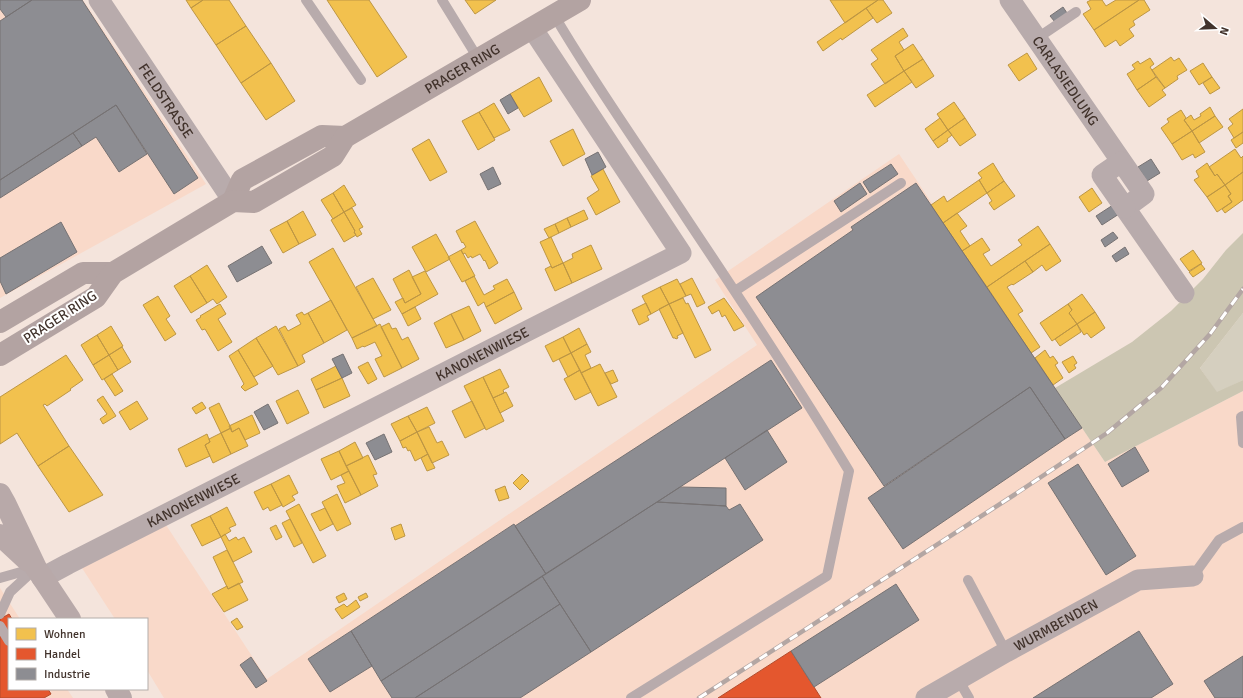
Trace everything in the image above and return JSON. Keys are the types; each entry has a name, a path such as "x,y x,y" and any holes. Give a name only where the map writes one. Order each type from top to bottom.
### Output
{"main road":[{"name":"PRAGER RING","path":"0,355 96,297 113,273 233,201 242,180 322,136 345,137 580,0"},
{"name":"PRAGER RING","path":"0,322 83,273 113,273"},
{"path":"0,494 6,503 39,573 69,618"},
{"path":"0,535 39,573"}],"street":[{"name":"FELDSTRASSE","path":"99,0 233,201"},
{"name":"CARLASIEDLUNG","path":"1010,0 1144,194 1125,208 1184,293"},
{"name":"KANONENWIESE","path":"39,573 75,560 681,253 532,28"},
{"name":"WURMBENDEN","path":"926,698 1006,652 1138,580 1193,576"}],"lane":[{"path":"306,0 361,80"},
{"path":"442,0 479,60"},
{"path":"1036,39 1076,12"},
{"path":"554,15 581,61 735,291 849,470 827,576 631,698"},
{"path":"735,291 901,183"},
{"path":"1243,416 1241,417 1243,443"},
{"path":"1193,576 1218,540 1243,527"},
{"path":"0,578 39,573"},
{"path":"0,614 10,592 39,573"},
{"path":"968,580 1006,652"},
{"path":"0,626 8,640"},
{"path":"958,679 969,698"}],"shaded area":[{"path":"0,0 83,0 206,184 0,298"},
{"path":"899,154 1105,462 1243,391 1243,698 164,698 148,672 148,618 114,618 82,568 166,525 267,679 757,345 715,280"},
{"path":"1243,233 1243,313 1200,368 1217,392 1243,380 1243,391 1105,462 1055,388 1132,342 1171,311 1203,279 1226,250"},
{"path":"1243,313 1243,380 1217,393 1200,368"},
{"path":"0,588 19,618 8,618 8,690 68,690 73,698 0,698"}],"building: Wohnen":[{"path":"186,0 203,0 191,8"},
{"path":"203,0 229,0 246,26 216,45 191,8"},
{"path":"327,0 369,0 407,57 377,77"},
{"path":"465,0 496,0 475,14"},
{"path":"830,0 878,0 845,23"},
{"path":"878,0 883,0 892,13 877,23 866,8"},
{"path":"1091,0 1102,0 1106,6 1116,0 1139,0 1094,30 1083,14 1091,9 1087,2"},
{"path":"1139,0 1144,0 1150,10 1133,21 1135,25 1129,29 1134,36 1120,46 1116,40 1105,47 1094,30"},
{"path":"866,8 873,18 842,40 841,38 823,51 817,42"},
{"path":"246,26 271,63 241,83 216,45"},
{"path":"903,28 908,36 899,42 904,50 895,56 904,71 885,84 871,64 878,59 871,50"},
{"path":"913,44 923,59 904,71 895,56"},
{"path":"1027,53 1037,69 1019,81 1008,65"},
{"path":"1171,57 1174,61 1179,58 1187,70 1177,76 1178,79 1165,88 1152,70"},
{"path":"1150,58 1154,64 1150,67 1156,77 1137,90 1127,74 1135,69 1132,65 1138,61 1140,64"},
{"path":"923,59 934,76 916,88 904,71"},
{"path":"271,63 295,101 266,120 241,83"},
{"path":"1203,63 1212,77 1199,85 1190,71"},
{"path":"904,71 912,82 875,107 867,95"},
{"path":"539,77 552,101 524,117 510,94"},
{"path":"1156,77 1165,88 1162,90 1166,95 1149,107 1137,90"},
{"path":"1212,77 1220,88 1210,94 1203,83"},
{"path":"954,102 965,118 948,130 937,114"},
{"path":"494,103 510,130 494,138 479,112"},
{"path":"1210,107 1215,116 1192,131 1184,120 1191,115 1194,120 1201,116 1200,114"},
{"path":"1243,109 1243,132 1234,138 1228,128 1233,124 1229,119"},
{"path":"1181,110 1186,118 1184,120 1192,131 1172,144 1161,128 1169,122 1167,119"},
{"path":"479,112 495,140 478,150 462,121"},
{"path":"1215,116 1223,127 1199,143 1192,131"},
{"path":"940,118 948,130 933,141 925,129"},
{"path":"965,118 976,135 960,146 948,130"},
{"path":"573,129 585,154 563,166 550,141"},
{"path":"948,130 952,135 947,139 948,141 938,148 933,141"},
{"path":"1192,131 1205,152 1195,158 1193,154 1182,160 1172,144"},
{"path":"1243,132 1243,143 1236,148 1231,140"},
{"path":"429,139 447,172 430,181 412,149"},
{"path":"1235,149 1241,158 1243,156 1243,172 1225,185 1217,174 1215,176 1209,167"},
{"path":"993,163 1004,181 987,193 979,180 982,178 978,173"},
{"path":"1207,163 1215,176 1217,174 1225,185 1207,197 1194,180 1199,177 1196,171"},
{"path":"603,169 620,202 596,215 587,198 599,190 591,176"},
{"path":"1243,172 1243,200 1225,213 1222,209 1232,202 1228,196 1231,194 1225,185"},
{"path":"979,180 987,193 943,223 931,205 944,196 947,202"},
{"path":"1004,181 1015,196 994,210 989,203 992,201 987,193"},
{"path":"344,185 356,205 344,212 333,193"},
{"path":"1225,185 1231,194 1228,196 1232,202 1217,212 1207,197"},
{"path":"1092,188 1102,203 1089,212 1079,197"},
{"path":"333,193 344,212 333,219 321,200"},
{"path":"352,208 363,227 359,229 362,234 357,237 344,212"},
{"path":"584,210 588,219 571,227 567,218"},
{"path":"303,211 316,235 299,244 287,221"},
{"path":"344,212 356,235 344,242 331,220"},
{"path":"957,213 967,226 960,231 970,246 962,251 943,223"},
{"path":"567,218 571,227 559,233 555,224"},
{"path":"287,221 299,244 283,253 270,230"},
{"path":"475,221 498,263 489,269 485,260 484,261 480,254 472,258 471,256 468,258 461,250 466,247 463,242 462,243 456,231"},
{"path":"555,224 559,233 549,238 544,229"},
{"path":"1038,226 1050,244 987,287 962,251 982,238 990,250 983,254 991,266 1022,245 1018,240"},
{"path":"436,234 450,259 426,272 412,247"},
{"path":"551,237 563,263 552,268 540,242"},
{"path":"1050,244 1061,261 1046,271 1042,265 1033,272 1025,261"},
{"path":"591,245 602,269 572,283 563,263 573,258 572,254"},
{"path":"333,248 377,326 352,338 309,262"},
{"path":"461,250 475,276 462,282 448,257"},
{"path":"1193,250 1202,263 1189,271 1180,259"},
{"path":"1025,261 1033,272 1013,285 1012,284 1007,287 1023,311 1018,314 1040,347 1031,353 987,287"},
{"path":"563,263 572,283 555,291 545,269 551,266 552,268"},
{"path":"1201,264 1205,269 1193,277 1189,272"},
{"path":"207,265 227,297 217,304 213,299 207,303 190,276"},
{"path":"409,270 421,294 405,303 393,279"},
{"path":"425,271 438,294 402,314 395,302 403,298 405,303 421,294 412,277"},
{"path":"190,276 207,303 191,313 174,286"},
{"path":"474,276 484,295 495,289 493,286 507,279 514,292 486,307 484,302 478,306 465,281"},
{"path":"373,278 391,310 373,319 356,287"},
{"path":"692,278 705,303 697,307 691,294 686,296 680,284"},
{"path":"677,279 686,296 669,304 660,287"},
{"path":"660,287 669,304 651,314 642,296"},
{"path":"514,292 522,309 495,324 486,307"},
{"path":"1082,294 1095,312 1077,324 1069,313 1072,310 1068,304"},
{"path":"158,296 170,316 166,319 176,334 165,341 143,305"},
{"path":"683,298 686,304 688,303 711,350 695,358 669,304"},
{"path":"724,298 744,326 734,331 725,315 722,317 719,310 712,314 708,307"},
{"path":"331,300 347,330 324,343 308,313"},
{"path":"646,303 651,314 647,316 649,320 639,325 632,310"},
{"path":"220,304 226,314 218,319 232,342 218,351 205,329 202,330 196,320"},
{"path":"669,304 683,333 677,336 678,338 676,339 673,338 659,309"},
{"path":"1068,304 1072,310 1069,313 1077,324 1052,341 1040,323"},
{"path":"469,306 481,331 464,340 451,314"},
{"path":"415,307 421,319 408,326 402,314"},
{"path":"302,312 304,315 308,313 324,343 302,355 305,362 298,366 279,329 285,326 288,331 301,324 296,315"},
{"path":"1095,312 1105,328 1091,338 1087,333 1084,335 1077,324"},
{"path":"451,314 464,340 446,348 434,323"},
{"path":"389,323 392,329 396,328 402,340 408,337 419,359 402,368 381,327"},
{"path":"380,324 402,368 384,377 375,359 382,356 375,342 357,349 352,338"},
{"path":"1077,324 1081,332 1060,346 1055,339"},
{"path":"111,326 123,346 109,355 97,335"},
{"path":"276,326 298,366 278,375 256,338"},
{"path":"579,328 587,344 571,353 563,337"},
{"path":"97,335 109,355 93,365 81,345"},
{"path":"563,337 571,353 553,362 545,346"},
{"path":"256,338 273,366 254,377 238,350"},
{"path":"587,344 591,352 585,355 591,368 581,373 571,353"},
{"path":"122,347 131,362 118,370 109,355"},
{"path":"238,350 258,384 245,391 241,387 244,384 229,356"},
{"path":"1045,350 1050,358 1053,356 1058,363 1055,365 1063,378 1053,385 1035,358"},
{"path":"571,353 580,370 568,377 559,359"},
{"path":"66,355 83,380 47,406 45,404 43,405 69,446 38,466 17,433 0,444 0,397"},
{"path":"109,355 118,370 102,380 93,365"},
{"path":"1073,356 1077,363 1074,365 1076,368 1069,373 1062,362"},
{"path":"368,362 377,379 368,384 358,367"},
{"path":"600,364 617,397 598,406 581,373"},
{"path":"336,366 342,378 316,390 311,379"},
{"path":"500,369 509,387 503,390 504,393 493,398 483,377"},
{"path":"580,370 591,392 575,400 564,379"},
{"path":"613,370 618,381 611,384 605,373"},
{"path":"112,374 123,391 115,396 104,379"},
{"path":"483,377 504,421 486,430 464,386"},
{"path":"342,378 350,396 324,408 316,390"},
{"path":"298,390 309,413 287,424 276,401"},
{"path":"506,392 513,406 500,413 493,398"},
{"path":"103,396 116,416 103,424 100,419 107,414 97,400"},
{"path":"137,401 148,419 130,430 119,412"},
{"path":"472,401 485,428 465,438 452,411"},
{"path":"202,402 206,408 196,414 192,408"},
{"path":"219,403 231,428 221,433 209,408"},
{"path":"427,407 435,423 417,432 408,416"},
{"path":"252,415 260,433 245,440 239,428 232,432 229,426"},
{"path":"408,416 417,432 400,441 391,424"},
{"path":"429,427 437,443 442,441 449,455 432,463 417,432"},
{"path":"231,428 232,432 239,428 248,446 231,454 221,433"},
{"path":"417,432 428,454 415,461 410,450 408,451 406,447 403,448 400,441"},
{"path":"221,433 231,454 213,463 205,445 210,442 209,439"},
{"path":"207,434 210,442 205,445 210,456 186,467 178,449"},
{"path":"355,442 363,458 346,466 339,451"},
{"path":"69,446 103,495 69,512 38,466"},
{"path":"339,451 349,471 331,480 321,459"},
{"path":"428,454 435,468 427,471 421,458"},
{"path":"368,455 377,474 373,475 378,486 361,495 346,466"},
{"path":"349,471 361,495 345,503 337,486 345,483 341,475"},
{"path":"522,474 529,481 520,490 513,483"},
{"path":"289,475 298,493 292,496 295,500 283,507 271,484"},
{"path":"271,484 282,505 270,511 268,507 263,510 254,492"},
{"path":"505,486 509,498 499,501 495,490"},
{"path":"337,494 351,524 337,531 322,502"},
{"path":"299,504 326,556 313,563 286,511"},
{"path":"227,507 236,525 229,528 231,531 221,537 210,516"},
{"path":"325,508 333,524 320,531 311,514"},
{"path":"210,516 221,537 202,546 191,525"},
{"path":"290,519 302,543 294,547 282,523"},
{"path":"401,524 405,536 395,540 391,528"},
{"path":"276,525 282,537 276,540 270,528"},
{"path":"225,534 229,541 236,537 238,540 244,537 252,552 233,562 221,537"},
{"path":"227,550 243,582 228,589 213,557"},
{"path":"239,583 248,600 224,612 212,594 227,586 228,589"},
{"path":"344,593 347,599 339,603 336,597"},
{"path":"366,593 368,597 360,601 358,597"},
{"path":"356,600 360,607 342,619 335,609 344,604 347,607"},
{"path":"237,618 243,627 237,630 231,622"}],"building: Handel":[{"path":"9,614 11,618 8,618 8,690 49,690 51,694 44,698 0,698 0,619"},
{"path":"791,651 821,698 718,698"}],"building: Industrie":[{"path":"0,0 32,0 6,17 0,9"},
{"path":"32,0 82,0 198,178 174,194 116,105 0,180 0,21"},
{"path":"1063,7 1067,13 1055,22 1050,16"},
{"path":"510,94 518,108 508,114 500,100"},
{"path":"116,105 147,154 119,172 96,137 82,146 73,133"},
{"path":"73,133 82,146 0,198 0,180"},
{"path":"598,152 606,167 592,175 585,159"},
{"path":"1151,159 1160,173 1147,181 1138,167"},
{"path":"891,164 898,174 870,193 863,182"},
{"path":"493,167 501,184 488,190 480,174"},
{"path":"860,183 867,194 841,212 834,201"},
{"path":"916,183 1082,428 1065,439 1030,387 884,486 756,297 853,230 851,227"},
{"path":"1113,205 1119,214 1102,225 1096,216"},
{"path":"61,222 77,252 6,294 0,281 0,258"},
{"path":"1113,232 1118,238 1105,247 1101,240"},
{"path":"262,246 272,263 237,282 228,266"},
{"path":"1125,247 1129,254 1116,262 1112,256"},
{"path":"343,354 352,373 342,378 332,359"},
{"path":"771,360 802,408 546,574 515,526"},
{"path":"1030,387 1065,439 903,549 868,498"},
{"path":"268,404 278,423 264,430 254,412"},
{"path":"767,430 787,462 745,490 725,458"},
{"path":"384,434 392,452 375,460 366,443"},
{"path":"1135,447 1149,471 1122,487 1108,464"},
{"path":"1078,464 1136,556 1106,575 1048,483"},
{"path":"680,487 726,488 726,506 657,502"},
{"path":"657,502 726,506 729,510 740,504 763,540 591,652 542,576"},
{"path":"514,524 546,574 381,681 351,631"},
{"path":"542,576 560,604 415,698 392,698 381,681"},
{"path":"896,584 919,620 814,687 791,651"},
{"path":"560,604 591,652 520,698 415,698"},
{"path":"351,631 372,666 330,692 308,659"},
{"path":"1139,631 1173,684 1151,698 1033,698"},
{"path":"1243,656 1243,698 1215,698 1204,681"},
{"path":"251,657 267,681 256,688 240,665"}],"railway":[{"path":"699,698 1014,495 1107,433 1161,388 1210,334 1243,289"}]}
